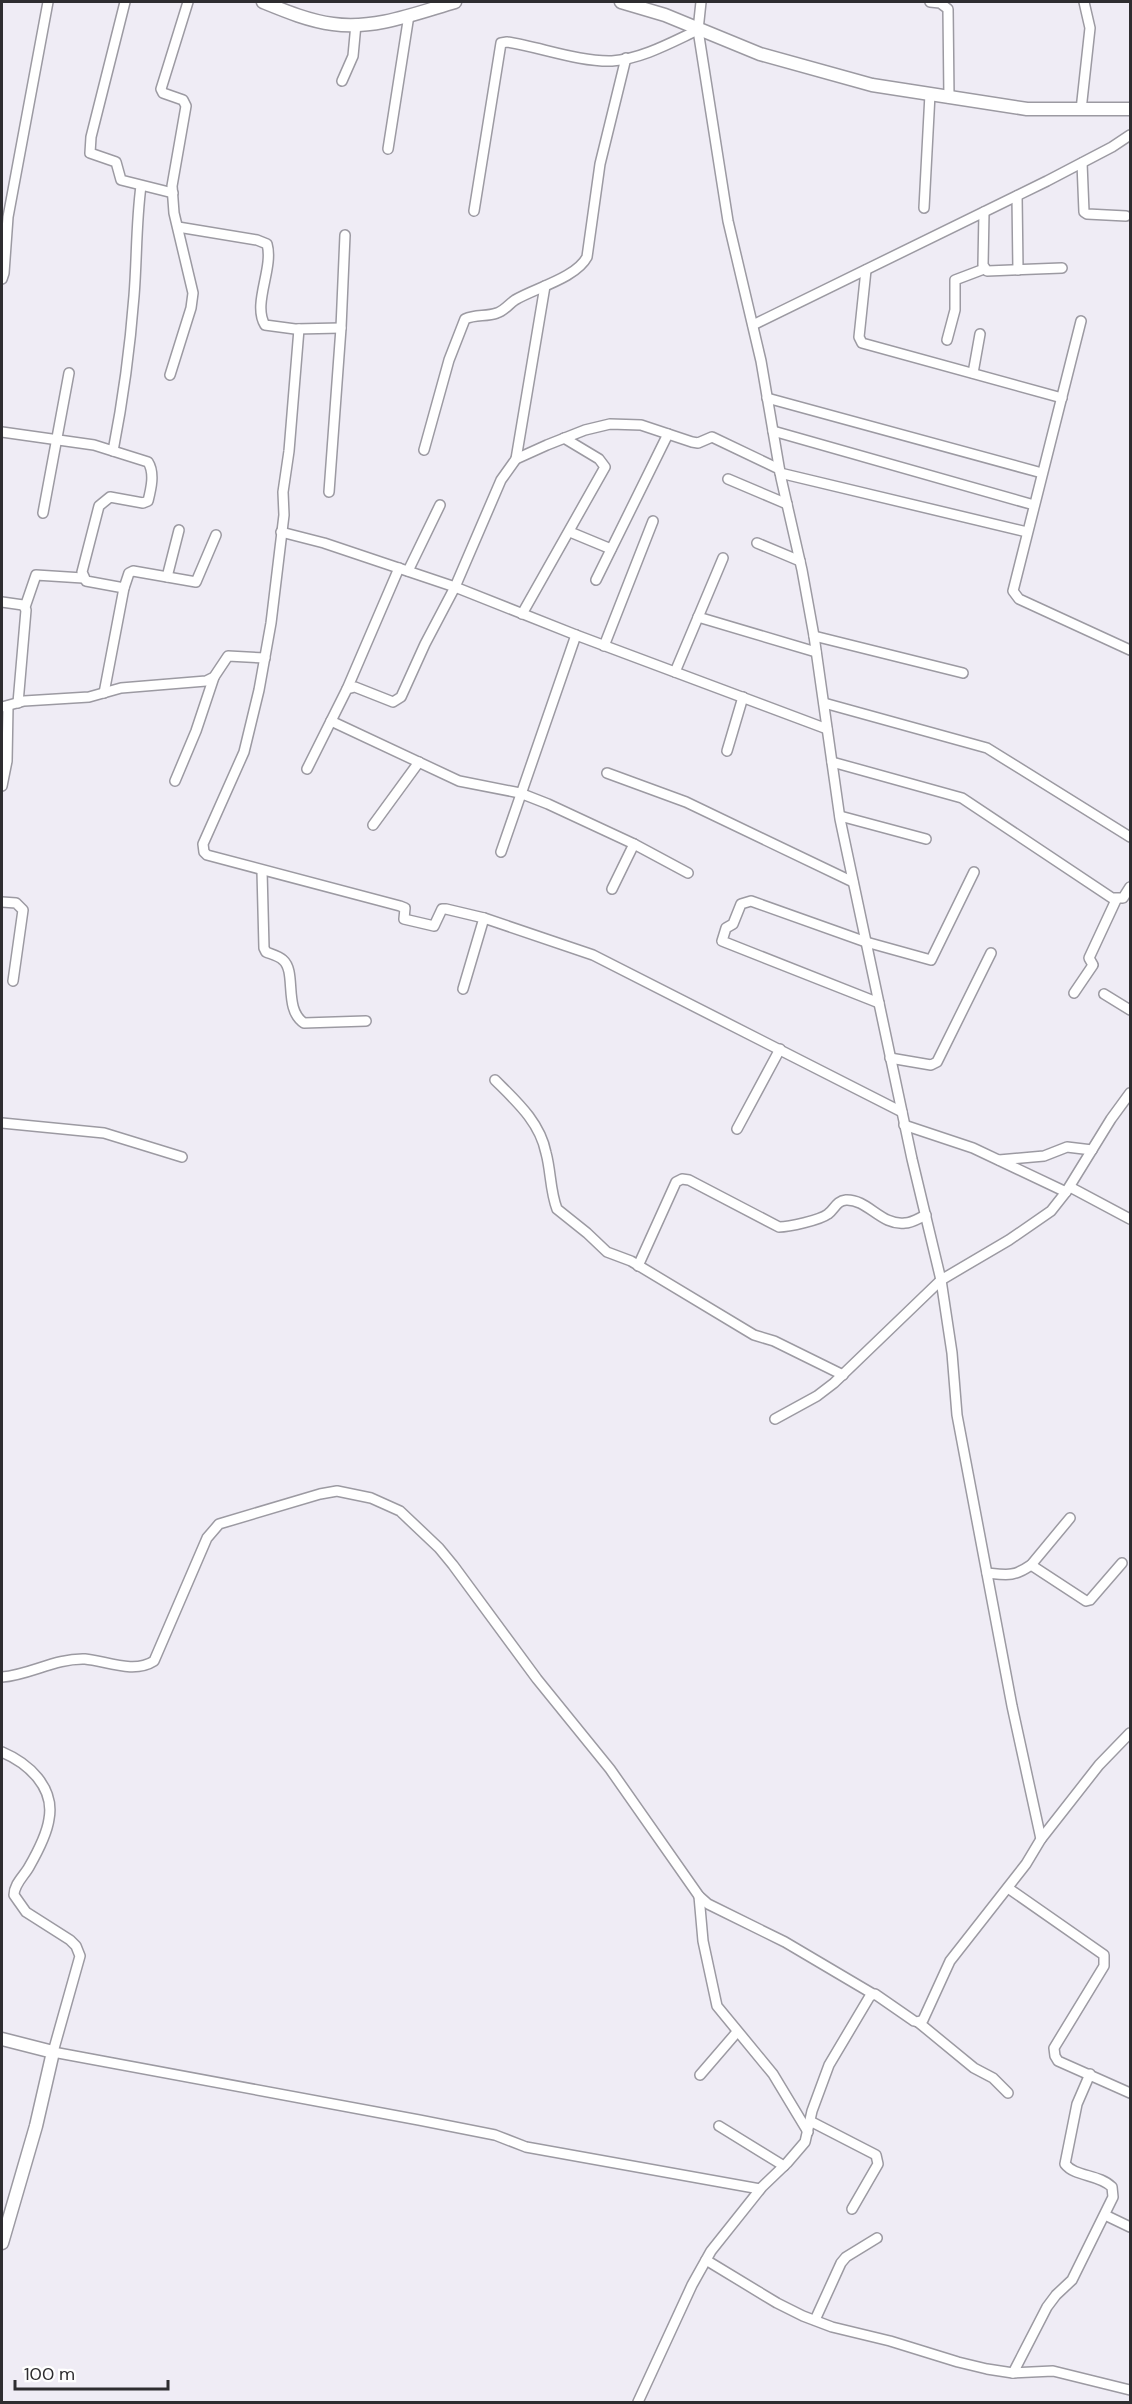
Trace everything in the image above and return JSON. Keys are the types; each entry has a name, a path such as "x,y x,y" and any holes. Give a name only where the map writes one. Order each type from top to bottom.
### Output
{"street":[{"path":"2,279 8,217 48,2"},
{"path":"125,2 89,147 90,153 116,162 122,180 173,193"},
{"path":"170,375 191,308 193,293 174,213 173,193 179,136 186,106 183,100 163,93 161,89 188,2"},
{"path":"263,2 310,20 334,25 392,20 455,2"},
{"path":"621,2 665,15 759,54 872,85 1028,109 1131,109"},
{"path":"701,2 698,30 728,221 753,325 779,471 800,561 814,636 840,816 904,1125 941,1280 952,1353 957,1415 1012,1706 1041,1839"},
{"path":"930,2 940,3 948,9 949,98"},
{"path":"1081,110 1090,36 1084,2"},
{"path":"388,149 409,15"},
{"path":"342,81 351,63 356,24"},
{"path":"474,211 501,43 511,42 611,61 655,49 698,30"},
{"path":"424,450 449,360 465,319 474,315 500,313 512,302 583,265 587,258 600,164 626,58"},
{"path":"924,208 930,94"},
{"path":"753,325 1017,196 1131,135"},
{"path":"1082,163 1084,212 1126,216"},
{"path":"113,451 126,371 134,297 137,213 141,186"},
{"path":"1017,196 1018,270"},
{"path":"984,212 984,269"},
{"path":"178,227 257,240 267,244 269,250 261,310 262,320 268,326 299,329 341,328"},
{"path":"329,492 345,235"},
{"path":"947,339 955,310 955,280 984,269 987,271 1062,268"},
{"path":"866,270 859,337 862,343 1062,398"},
{"path":"347,688 355,687 393,702 401,698 425,644 455,587 501,480 516,459 545,286"},
{"path":"1081,321 1013,588 1015,596 1131,650"},
{"path":"299,329 289,451 283,492 284,515 265,658 243,752 202,848 207,855 400,906 405,908 404,919 430,927 434,926 442,909 484,918 593,955 902,1112"},
{"path":"973,373 980,334"},
{"path":"43,513 69,373"},
{"path":"767,398 1042,473"},
{"path":"516,459 564,438 610,424 641,425 698,443 712,437 779,471 1027,532"},
{"path":"773,431 1034,505"},
{"path":"2,432 94,445 148,462 152,470 148,501 143,503 110,497 99,506 82,572 86,582 124,588"},
{"path":"596,580 668,434"},
{"path":"522,614 605,467 598,459 564,438"},
{"path":"728,479 787,504"},
{"path":"307,769 403,569 440,505"},
{"path":"604,646 653,521"},
{"path":"167,577 179,530"},
{"path":"281,532 313,539 455,587 604,646 827,729"},
{"path":"570,532 611,549"},
{"path":"104,693 124,588 129,573 133,571 196,582 216,535"},
{"path":"757,543 800,561"},
{"path":"675,672 723,558"},
{"path":"18,703 25,607 36,575 83,578"},
{"path":"2,602 25,607"},
{"path":"698,617 816,652"},
{"path":"501,852 576,635"},
{"path":"814,636 963,674"},
{"path":"175,781 196,731 214,677 225,658 230,655 265,658"},
{"path":"2,786 7,761 5,706 89,697 122,688 206,681 214,677"},
{"path":"727,751 743,697"},
{"path":"824,703 987,748 1131,837"},
{"path":"331,721 475,786 520,793 634,844 688,873"},
{"path":"373,825 419,762"},
{"path":"832,762 962,798 1116,900"},
{"path":"608,773 686,802 854,882"},
{"path":"840,816 926,839"},
{"path":"612,889 634,844"},
{"path":"262,871 264,948 266,952 280,957 287,964 294,1011 299,1019 304,1023 366,1022"},
{"path":"879,1003 721,939 727,927 733,924 741,904 751,901 866,942 926,961 931,960 974,872"},
{"path":"1074,993 1093,965 1089,958 1116,900 1123,898 1131,886"},
{"path":"2,902 16,903 23,910 13,981"},
{"path":"463,989 484,918"},
{"path":"890,1058 931,1065 937,1062 991,953"},
{"path":"1104,994 1131,1010"},
{"path":"737,1129 780,1049"},
{"path":"495,1080 522,1106 541,1137 546,1151 557,1209 607,1252 638,1266 754,1335 774,1341 843,1375"},
{"path":"775,1419 818,1396 843,1375 941,1280 1036,1223 1051,1211 1131,1093"},
{"path":"2,1123 104,1132 182,1157"},
{"path":"904,1125 950,1139 1068,1189 1131,1219"},
{"path":"999,1160 1044,1156 1067,1147 1092,1150"},
{"path":"638,1266 676,1182 682,1179 689,1180 779,1227 826,1215 837,1204 846,1200 857,1202 887,1221 901,1223 926,1215"},
{"path":"2,1677 20,1675 68,1660 88,1660 112,1665 149,1664 154,1661 165,1640 207,1538 214,1527 320,1494 338,1491 371,1498 400,1511 439,1548 537,1678 610,1768 699,1896 708,1904 793,1946 918,2022 974,2068 993,2078 1008,2093"},
{"path":"987,1574 1011,1575 1031,1565 1070,1518"},
{"path":"1031,1565 1086,1600 1090,1600 1122,1563"},
{"path":"918,2022 923,2020 950,1961 1008,1888 1041,1839 1099,1765 1131,1733"},
{"path":"2,1752 19,1761 37,1775 43,1784 49,1806 48,1822 31,1864 14,1890 14,1895 26,1911 70,1940 76,1946 80,1956 53,2052 36,2126 2,2243"},
{"path":"1008,1888 1104,1955 1104,1966 1054,2048 1054,2053 1058,2061 1131,2093"},
{"path":"699,1896 703,1941 714,1999 721,2013 773,2074 808,2133"},
{"path":"638,2403 692,2285 706,2260 760,2190 805,2142 829,2065 873,1994"},
{"path":"700,2075 737,2032"},
{"path":"2,2039 53,2052 462,2128 502,2137 526,2147 760,2190"},
{"path":"1013,2373 1047,2307 1072,2280 1113,2197 1112,2187 1104,2180 1066,2167 1064,2160 1077,2104 1090,2074"},
{"path":"810,2121 878,2158 878,2164 852,2209"},
{"path":"719,2126 784,2166"},
{"path":"1105,2216 1131,2227"},
{"path":"815,2320 846,2257 877,2238"},
{"path":"706,2260 777,2303 832,2327 909,2346 958,2362 1013,2373 1053,2370 1131,2390"}]}
